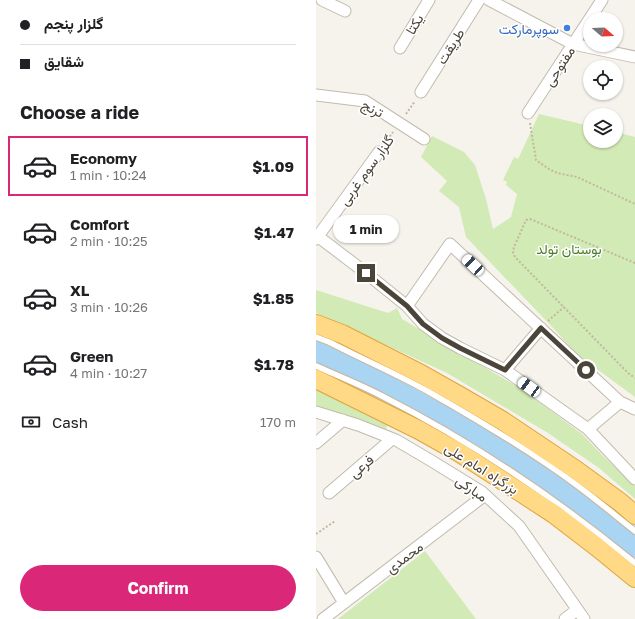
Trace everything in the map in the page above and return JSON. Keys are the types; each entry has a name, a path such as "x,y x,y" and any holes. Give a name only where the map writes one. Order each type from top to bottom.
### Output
{"highway":[{"path":"316,324 342,334 497,417 576,470 620,502 635,515"},
{"name":"بزرگراه امام علی","path":"316,379 419,430 460,453 554,514 635,578"}],"street":[{"path":"316,8 321,0 345,11"},
{"name":"یکتا","path":"400,48 429,0"},
{"name":"طریقت","path":"421,92 479,0"},
{"path":"490,0 573,44 635,57"},
{"name":"مفتوحی","path":"528,112 602,0"},
{"name":"ترنج","path":"316,95 365,101 424,139"},
{"name":"گلزار سوم غربی","path":"317,237 379,152"},
{"path":"317,237 366,273 407,306 423,324 442,338 505,370 588,430 635,479"},
{"path":"407,306 450,244 620,402 635,409"},
{"path":"505,370 541,328"},
{"path":"588,430 620,402"},
{"name":"مبارکی","path":"316,412 358,425 392,439 482,492 519,526 580,615"},
{"path":"316,443 343,420"},
{"name":"فرعی","path":"329,493 392,439"},
{"name":"محمدی","path":"323,619 485,495"},
{"path":"316,557 344,603"},
{"path":"565,619 580,615"}],"lane":[{"path":"316,337 428,391 483,423 530,452 577,485 635,531"},
{"path":"316,366 381,395 467,444 528,482 615,546 635,563"}],"path":[{"name":"گلزار سوم غربی","path":"379,152 421,92"},
{"path":"528,112 536,160 557,173 577,177 635,204"},
{"path":"635,263 530,219 526,220 513,252 515,257 628,373 635,378"},
{"path":"541,328 564,307"},
{"path":"316,534 335,521"}],"green space":[{"name":"بوستان تولد","path":"539,114 583,124 583,148 623,148 623,134 635,137 635,397 575,353 556,331 466,237 459,207 439,191 447,181 421,157 432,136 464,152 475,165 486,199 493,229 511,217 517,194 506,185 507,182 503,180 514,157 518,159"},
{"path":"316,290 388,313 397,308 402,319 520,388 582,434 635,486 635,499 599,468 548,433 447,373 316,313"},
{"path":"316,387 389,422 385,431 346,415 316,406"},
{"path":"425,551 476,619 338,619"}],"waterway":[{"path":"316,351 374,378 481,436 554,485 635,547"}],"place":[{"name":"سوپرمارکت","path":"567,28"}],"route":[{"path":"366,273 407,306 423,324 442,338 505,370 541,328 586,370"}]}
